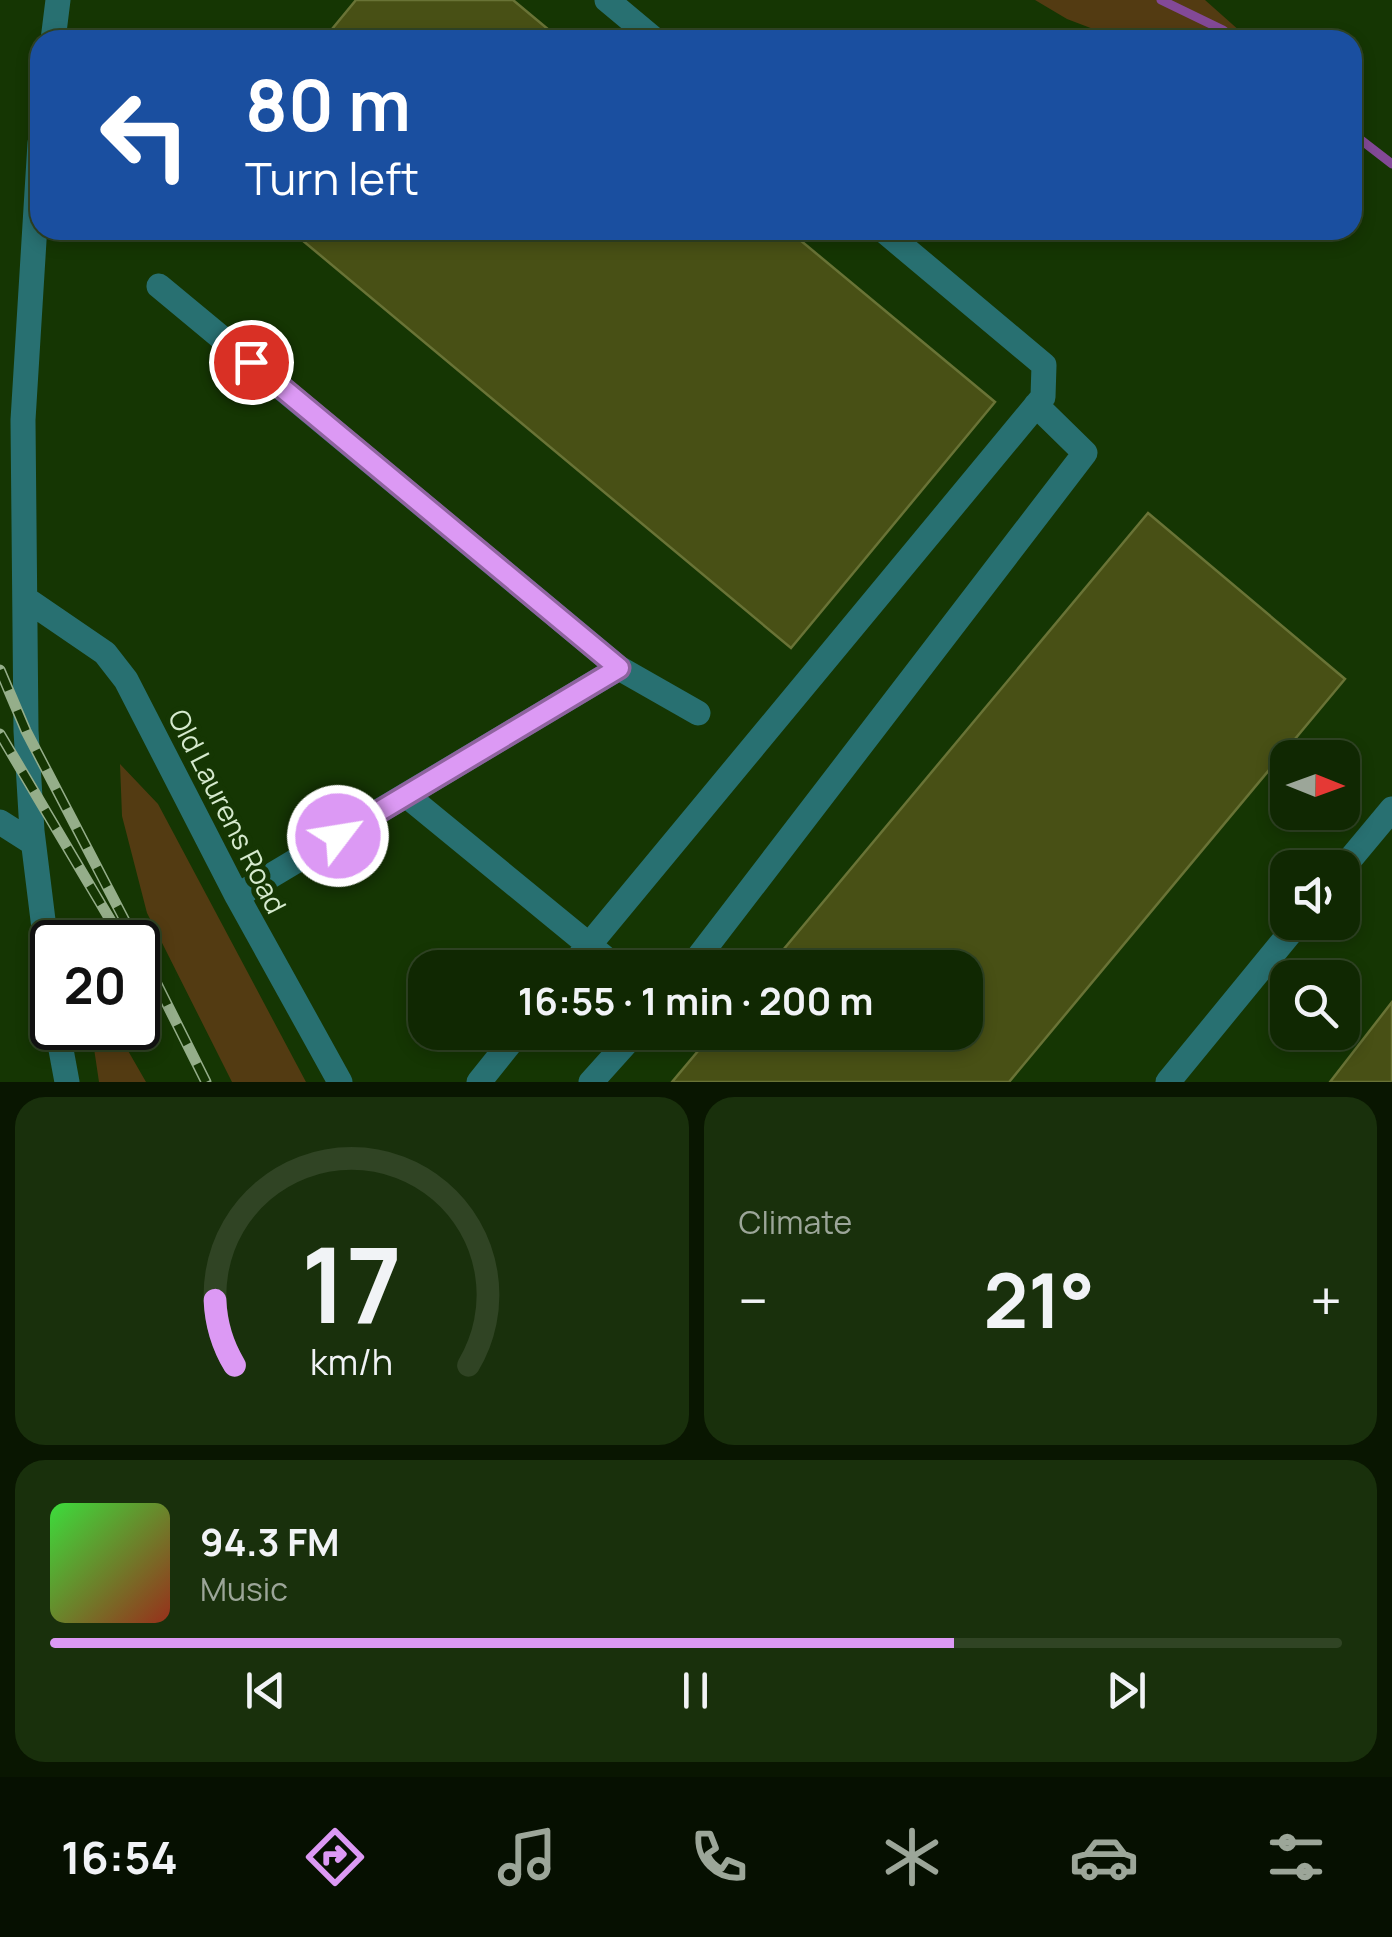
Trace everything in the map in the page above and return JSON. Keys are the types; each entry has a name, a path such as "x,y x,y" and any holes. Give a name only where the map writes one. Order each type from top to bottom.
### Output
{"street":[{"path":"54,30 58,0"},
{"path":"607,0 643,30"},
{"path":"34,240 24,420 26,730 43,920"},
{"path":"584,950 1042,396 1044,365 894,240"},
{"path":"158,286 619,668 698,713"},
{"path":"704,950 1084,453 1036,405"},
{"name":"Old Laurens Road","path":"26,599 104,653 126,680 237,896 340,1082"},
{"path":"237,896 619,668"},
{"path":"406,795 595,950"},
{"path":"1358,850 1392,809"},
{"path":"0,822 33,842"},
{"path":"1168,1082 1283,940"},
{"path":"62,1050 67,1082"},
{"path":"480,1082 504,1050"},
{"path":"591,1082 620,1050"}],"shaded area":[{"path":"1035,0 1205,0 1239,30 1096,30"},
{"path":"120,764 158,804 306,1082 232,1082 160,939 160,920 151,920 147,913 122,816"},
{"path":"94,1050 128,1050 146,1082 99,1082"}],"building":[{"path":"356,0 513,0 549,30 331,30"},
{"path":"302,240 800,240 995,402 791,648"},
{"path":"1148,513 1345,679 1294,740 1270,740 1270,769 1009,1082 672,1082 699,1050 983,1050 983,950 783,950"},
{"path":"1392,1002 1392,1082 1330,1082 1355,1050 1360,1050 1360,1043"}],"waterway":[{"path":"1161,0 1223,30"},
{"path":"1362,141 1392,164"}],"railway":[{"path":"0,670 26,731 125,920"},
{"path":"0,734 110,920"},
{"path":"160,990 206,1082"}],"route":[{"path":"251,362 619,668 338,836"}]}
